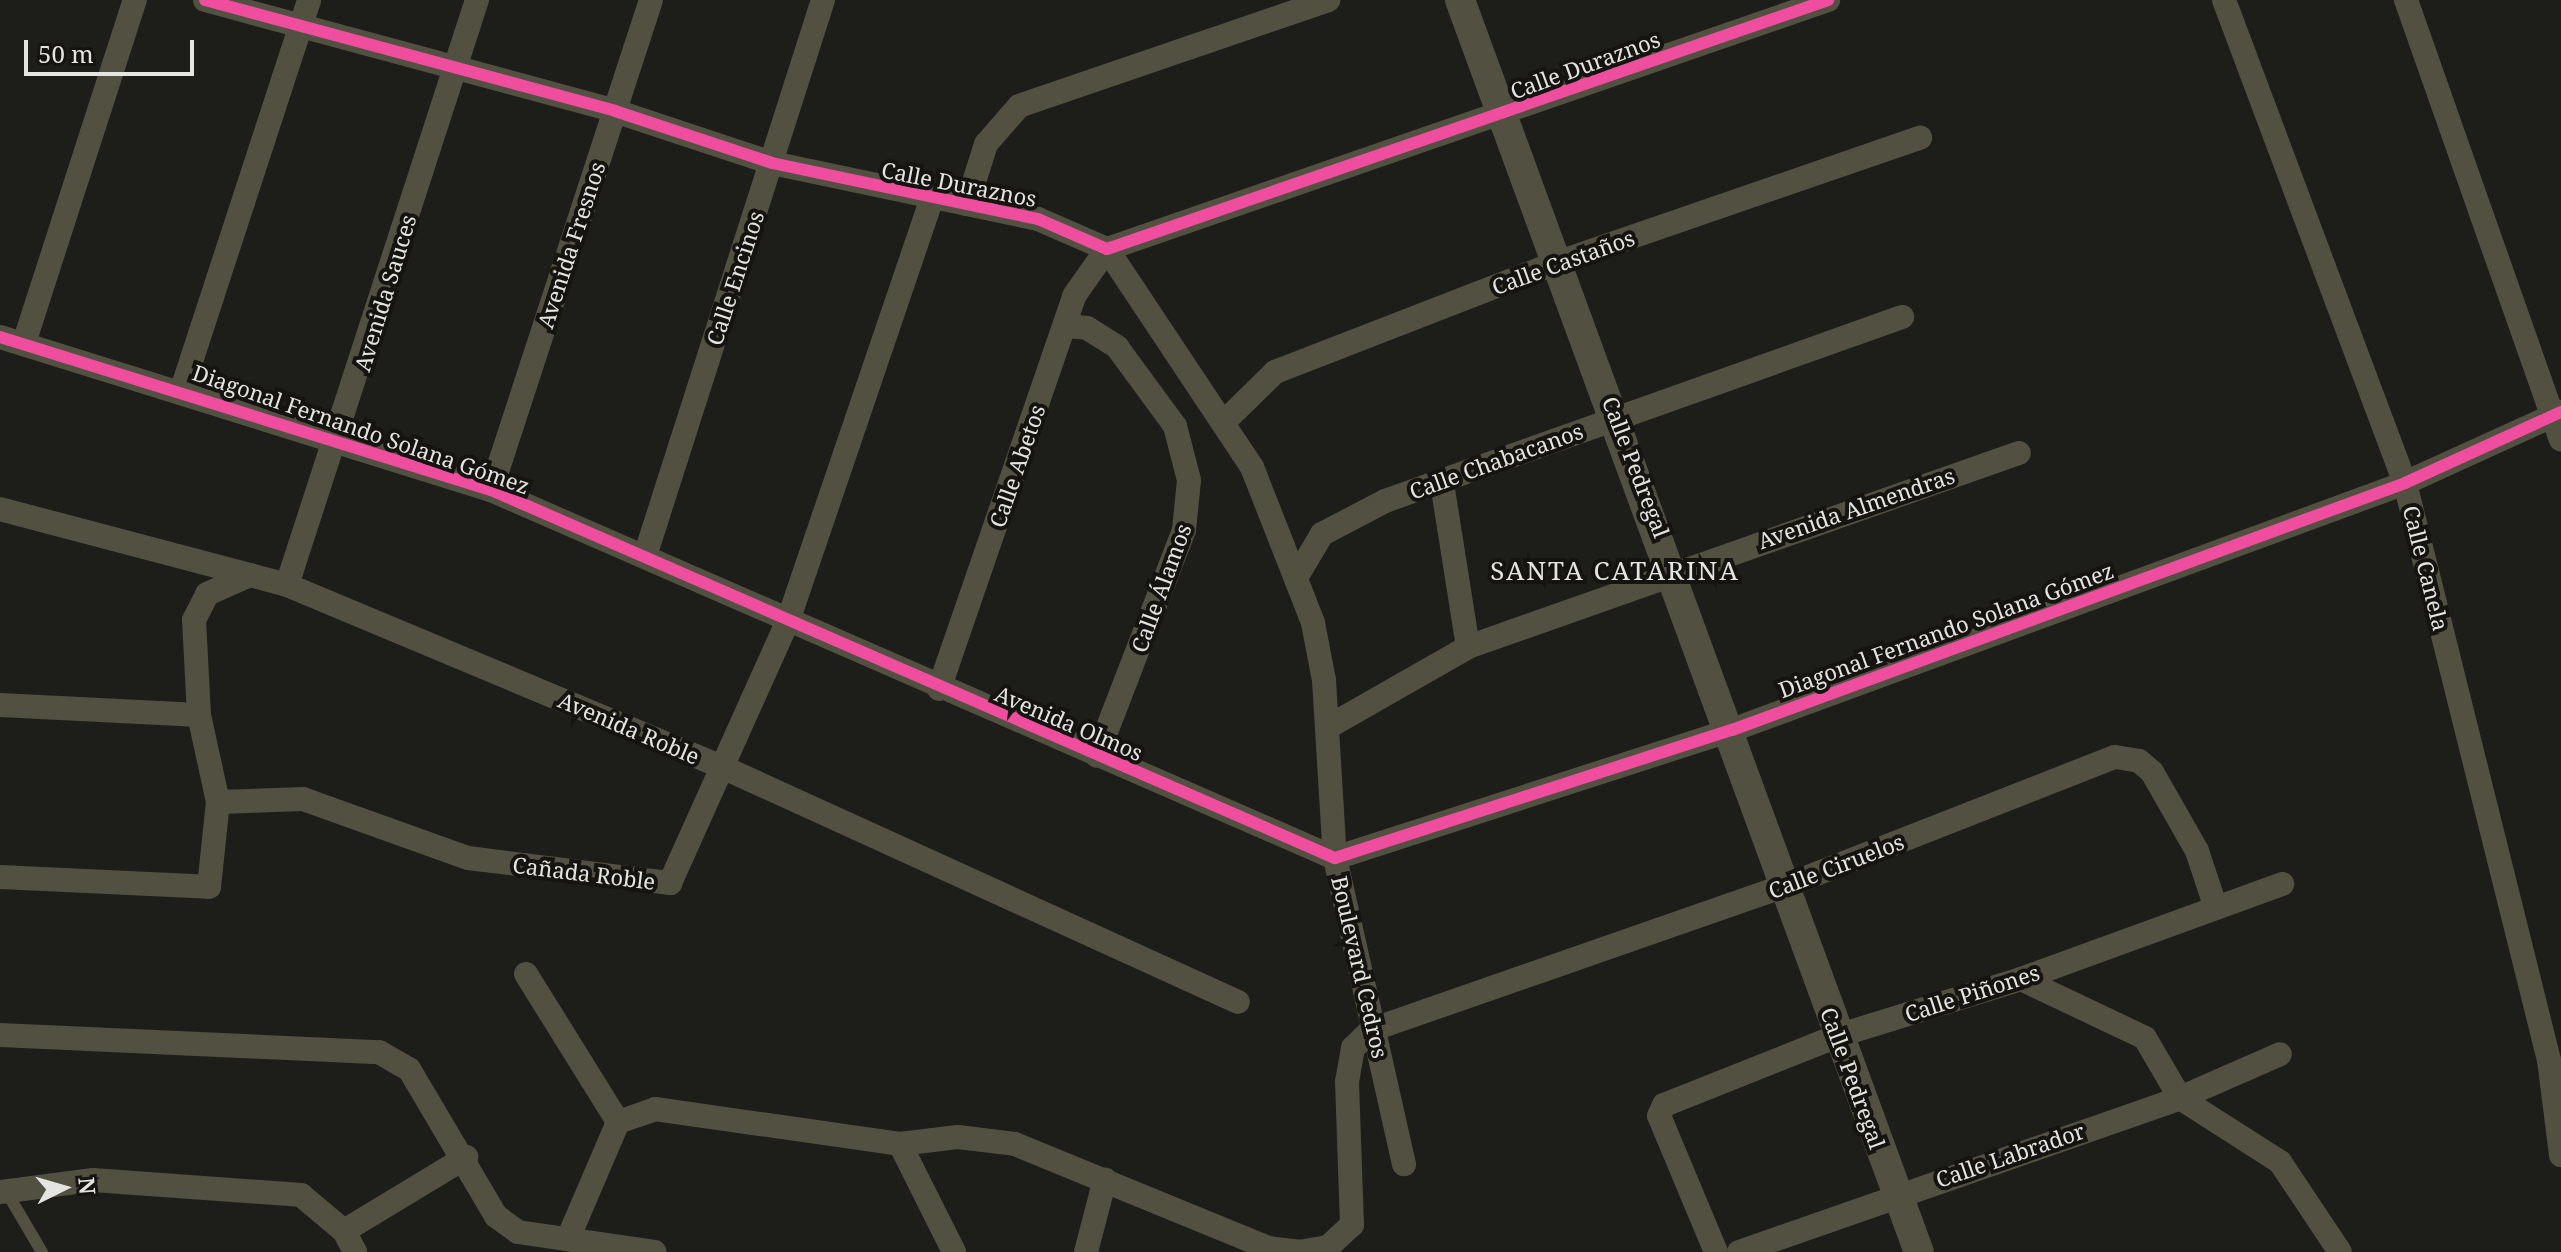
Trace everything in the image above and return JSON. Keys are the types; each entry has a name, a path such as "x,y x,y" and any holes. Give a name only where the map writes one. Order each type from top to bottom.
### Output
{"street":[{"path":"12,340 135,0"},
{"name":"Calle Duraznos","path":"205,0 455,65 615,111 772,163 931,201 967,204 1038,219 1107,249 1502,116 1828,0"},
{"path":"182,389 309,0"},
{"name":"Avenida Sauces","path":"287,585 340,440 477,0"},
{"name":"Avenida Fresnos","path":"491,490 651,0"},
{"name":"Calle Encinos","path":"645,556 823,0"},
{"path":"967,204 986,144 1019,106 1328,0"},
{"name":"Calle Pedregal","path":"1460,0 1675,569 1788,885 1837,1036 1894,1194 1919,1252"},
{"name":"Calle Canela","path":"2224,0 2405,483 2549,1060 2561,1155"},
{"path":"2406,0 2557,413 2561,439"},
{"name":"Calle Castaños","path":"1225,421 1275,372 1559,262 1920,138"},
{"name":"Cañada Roble","path":"218,802 303,799 468,858 670,883 720,766 788,621 862,389 931,201"},
{"name":"Calle Abetos","path":"939,689 1074,296 1107,249"},
{"name":"Boulevard Cedros","path":"1107,249 1225,421 1297,576 1316,637 1328,727 1335,858 1371,1030 1404,1164"},
{"name":"Calle Chabacanos","path":"1297,576 1322,534 1385,501 1902,317"},
{"name":"Calle Álamos","path":"1066,326 1087,328 1117,347 1175,426 1189,480 1184,530 1097,756"},
{"name":"Diagonal Fernando Solana Gómez","path":"12,340 182,389 491,490 788,621"},
{"name":"Diagonal Fernando Solana Gómez","path":"1335,858 1732,730 2405,483 2557,413"},
{"name":"Avenida Almendras","path":"1328,727 1468,647 1675,569 2019,453"},
{"path":"1442,483 1468,647"},
{"name":"Avenida Roble","path":"0,509 287,585 720,766 1238,1002"},
{"path":"0,528 24,516"},
{"path":"0,877 209,887 218,802 199,715 196,605 250,575"},
{"name":"Avenida Olmos","path":"788,621 1335,858"},
{"path":"0,705 199,715"},
{"name":"Calle Ciruelos","path":"1371,1030 1788,885 2128,757 2152,772 2176,811 2216,908"},
{"name":"Calle Piñones","path":"1716,1252 1659,1116 1664,1105 1837,1036 2021,979 2282,884"},
{"path":"526,974 618,1122"},
{"path":"2021,979 2127,1024 2155,1050 2180,1098 2280,1162 2340,1252"},
{"path":"570,1234 618,1122 655,1109 900,1144 987,1137 1105,1179 1268,1248 1299,1252 1328,1247 1352,1225 1347,1082 1353,1048 1371,1030"},
{"path":"3,1037 379,1052 409,1069 466,1157 496,1216 518,1232 570,1234 655,1252"},
{"name":"Calle Labrador","path":"1739,1252 1894,1194 2180,1098 2280,1054"},
{"path":"900,1144 954,1252"},
{"path":"2,1188 93,1180 301,1195 350,1241 466,1157"},
{"path":"1086,1252 1105,1179"}],"lane":[{"path":"2,1188 42,1252"}],"cycle path":[{"path":"205,0 615,111 772,163 1038,219 1107,249 1828,0"},
{"path":"0,337 491,490 1335,858 1732,730 2405,483 2561,412"}],"district":[{"name":"SANTA CATARINA","path":"1615,571"}]}
